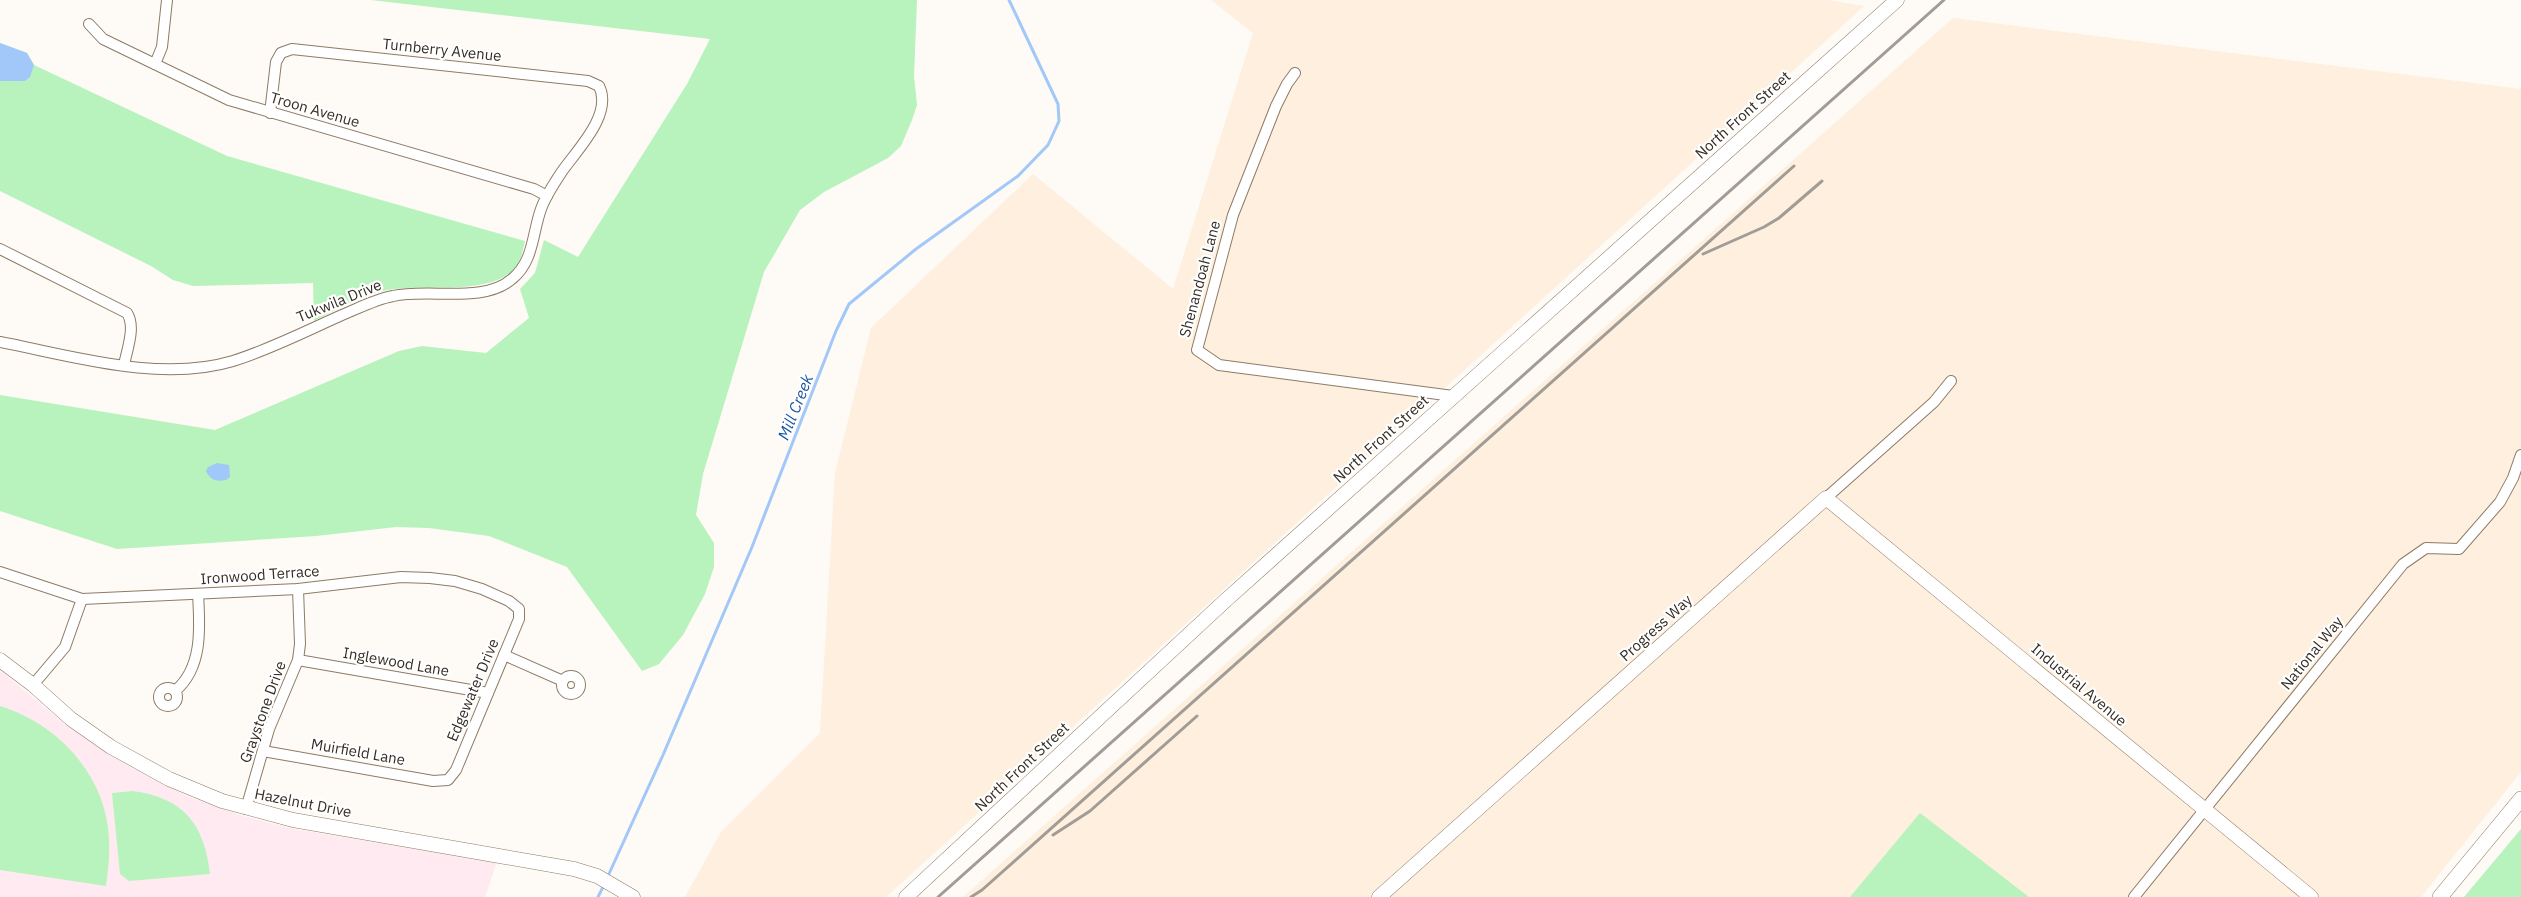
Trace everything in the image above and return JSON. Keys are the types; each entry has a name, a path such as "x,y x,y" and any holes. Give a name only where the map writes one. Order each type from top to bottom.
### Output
{"main road":[{"path":"2440,897 2521,799"}],"street":[{"path":"154,64 162,46 167,0"},
{"name":"North Front Street","path":"906,897 1138,680 1897,0"},
{"name":"Troon Avenue","path":"89,24 103,39 229,100 534,189 547,196"},
{"name":"Turnberry Avenue","path":"270,113 276,62 281,53 292,49 588,81 599,87"},
{"name":"Shenandoah Lane","path":"1295,73 1276,106 1233,215 1197,350 1219,365 1453,396"},
{"name":"Tukwila Drive","path":"0,342 124,365 172,370 217,365 260,351 386,297 411,293 493,291 513,279 525,266 547,196 600,115 603,97 599,87"},
{"path":"0,249 127,313 132,320 124,365"},
{"name":"Progress Way","path":"1379,897 1934,402 1951,381"},
{"name":"National Way","path":"2134,897 2403,564 2426,548 2459,549 2500,502 2521,455"},
{"name":"Industrial Avenue","path":"1826,498 2311,897"},
{"name":"Ironwood Terrace","path":"0,572 82,599 298,589 401,578 430,578 455,581 482,589 509,601 519,609"},
{"name":"Graystone Drive","path":"246,809 273,720 298,660 300,644 298,589"},
{"path":"175,691 184,684 197,651 200,629 198,594"},
{"path":"33,685 65,647 82,599"},
{"name":"Edgewater Drive","path":"448,780 456,770 504,656 519,619 519,609"},
{"path":"504,656 563,681"},
{"name":"Hazelnut Drive","path":"0,660 33,685 71,719 134,760 187,788 246,809 293,820 538,861 597,876 633,897"},
{"name":"Inglewood Lane","path":"298,660 488,693"},
{"name":"Muirfield Lane","path":"263,751 433,781 448,780"}],"shaded area":[{"path":"1211,0 1828,0 1864,6 886,897 685,897 721,832 820,733 835,473 871,328 1033,174 1173,289 1253,33"},
{"path":"1953,18 2521,89 2521,772 2421,897 963,897"},
{"path":"0,670 67,726 126,765 189,797 240,815 294,829 497,862 485,897 0,897"}],"green space":[{"path":"371,0 917,0 914,76 917,105 901,146 888,158 824,192 800,210 764,272 703,474 696,515 714,543 714,567 705,594 683,635 659,664 642,671 567,567 489,536 429,528 396,527 316,536 117,549 0,511 0,395 215,430 399,351 422,346 486,353 529,318 520,289 535,273 544,240 578,257 687,84 710,39"},
{"path":"0,43 27,53 34,65 227,156 525,241 522,255 516,267 505,276 491,282 474,286 387,290 359,299 314,321 313,283 193,286 173,280 151,266 0,191"},
{"path":"0,706 22,714 42,726 76,756 89,775 106,817 109,852 106,886 0,870"},
{"path":"133,791 166,800 188,816 203,841 210,874 129,881 120,874 112,793"},
{"path":"1920,813 2029,897 1850,897"},
{"path":"2521,829 2521,897 2464,897"}],"water":[{"path":"0,43 27,53 34,65 30,77 25,81 0,81"},
{"path":"217,463 229,465 230,477 226,480 214,480 206,471 208,467"}],"waterway":[{"name":"Mill Creek","path":"608,876 663,755 752,547 836,331 849,304 916,249 1018,176 1048,145 1059,121 1058,104 1009,0"},
{"name":"Mill Creek","path":"598,897 604,885"}],"railway":[{"path":"938,897 1944,0"},
{"path":"971,897 982,890 1794,166"},
{"path":"1703,254 1779,218 1822,181"},
{"path":"1053,835 1090,811 1197,716"}]}
